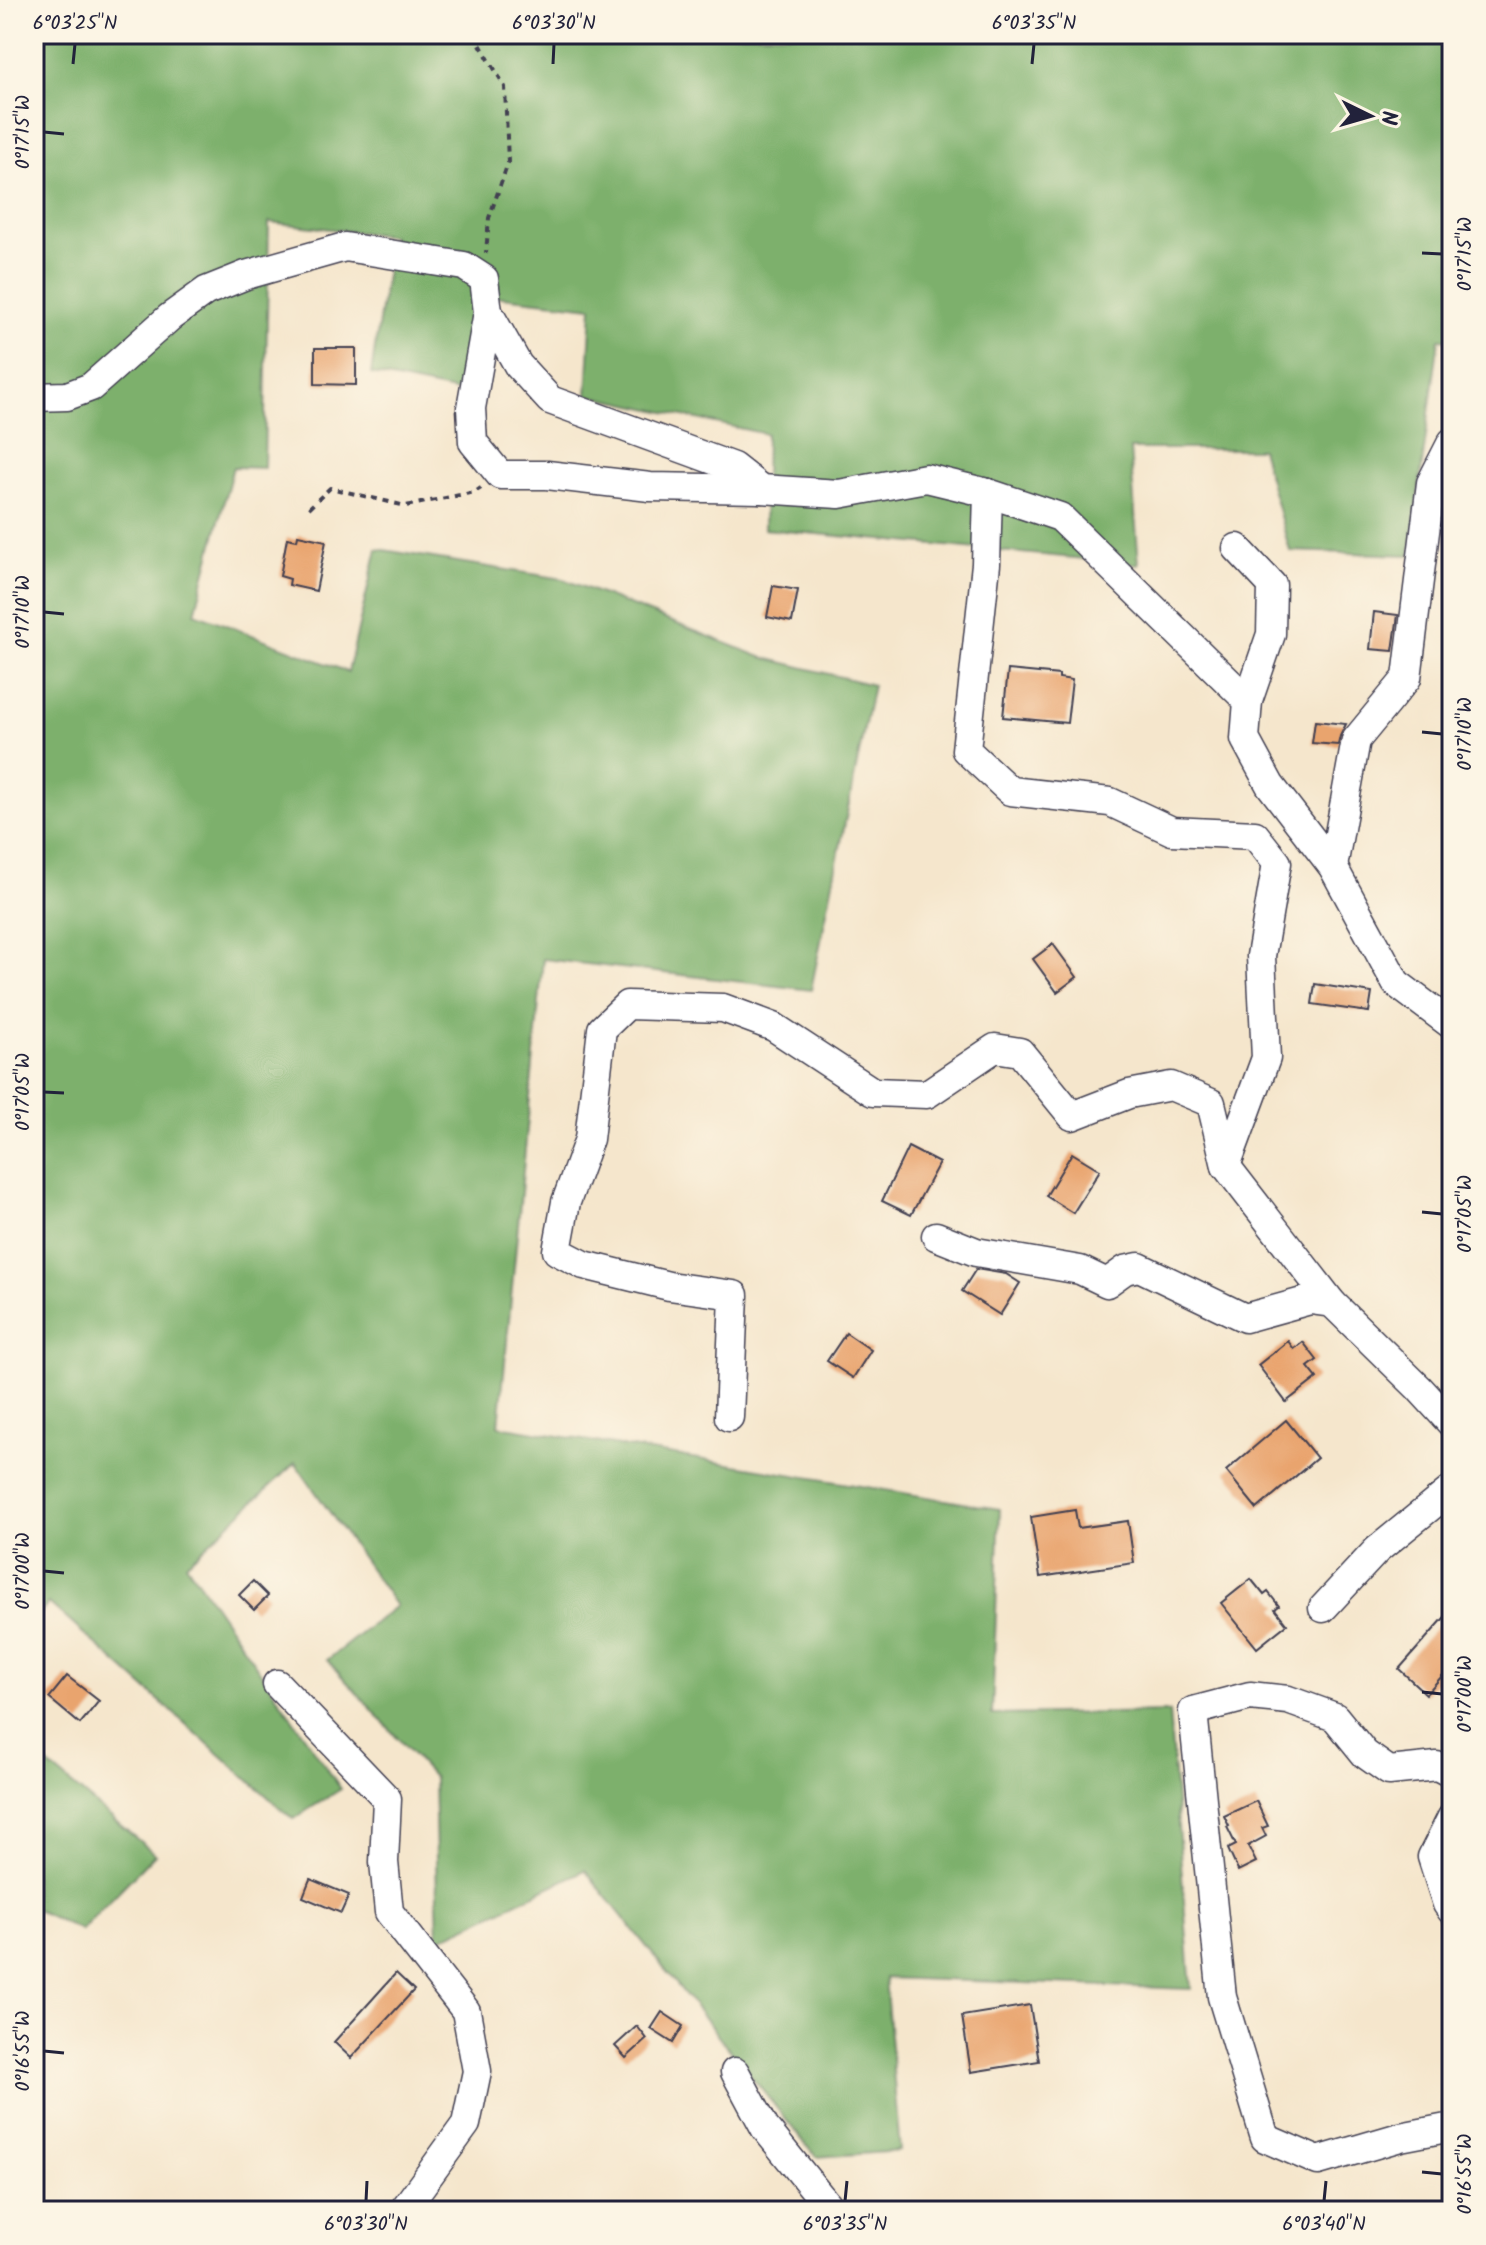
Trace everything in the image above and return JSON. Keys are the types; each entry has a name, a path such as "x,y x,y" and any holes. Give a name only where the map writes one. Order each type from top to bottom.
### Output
{"street":[{"path":"34,397 67,396 91,387 170,317 206,291 246,275 345,247 464,266 484,279 488,312 471,408 473,442 500,475 547,475 650,487 839,494 926,478 988,493 1060,517 1248,701"},
{"path":"488,312 518,365 550,400 733,467 761,489"},
{"path":"1333,867 1356,740 1407,678 1431,483 1452,442"},
{"path":"988,493 986,564 966,750 1010,791 1110,802 1172,831 1255,835 1277,863 1261,956 1266,1058 1226,1166"},
{"path":"1237,548 1272,585 1271,634 1248,701 1245,739 1270,785 1333,867 1396,983 1452,1025"},
{"path":"729,1417 734,1295 626,1276 584,1265 557,1251 566,1202 589,1139 602,1029 627,1005 723,1008 774,1027 873,1092 927,1094 995,1048 1020,1052 1072,1116 1129,1094 1171,1086 1211,1103 1226,1166 1332,1303 1452,1424"},
{"path":"936,1236 976,1252 1080,1270 1107,1283 1125,1270 1139,1267 1245,1318 1310,1300 1332,1303"},
{"path":"1323,1608 1377,1550 1452,1489"},
{"path":"277,1684 387,1799 384,1862 389,1912 466,2011 477,2071 466,2124 403,2211"},
{"path":"1452,1774 1437,1766 1389,1771 1365,1754 1335,1717 1288,1700 1250,1696 1193,1711 1222,1997 1265,2138 1318,2161 1400,2137 1452,2127"},
{"path":"1452,1817 1432,1857 1452,1911"},
{"path":"735,2072 765,2128 832,2211"}],"path":[{"path":"474,34 505,87 508,163 489,218 484,279"},
{"path":"309,508 330,488 406,506 475,492 500,475"}],"green space":[{"path":"34,34 1452,34 1452,340 1439,339 1410,555 1290,551 1261,449 1130,449 1139,564 764,529 766,434 587,395 592,307 475,294 459,392 371,374 392,236 269,222 264,468 233,467 195,613 348,672 377,549 563,579 761,657 873,685 811,990 543,959 499,1426 1000,1509 992,1715 1169,1712 1191,1989 885,1978 900,2151 816,2157 585,1870 438,1940 434,1778 327,1660 396,1606 295,1463 186,1564 341,1789 293,1819 49,1603 34,1620"},
{"path":"34,1753 155,1854 81,1930 34,1909"}],"building":[{"path":"315,348 356,348 356,385 315,384"},
{"path":"298,535 326,541 316,591 289,585 290,579 280,576 287,538 297,540"},
{"path":"773,586 798,590 792,622 767,617"},
{"path":"1374,612 1398,615 1393,651 1370,649"},
{"path":"1008,670 1059,675 1059,678 1072,680 1067,723 1003,717"},
{"path":"1315,721 1346,724 1338,745 1312,743"},
{"path":"1053,944 1077,977 1057,992 1033,959"},
{"path":"1315,984 1372,993 1369,1012 1312,1004"},
{"path":"908,1147 939,1163 911,1215 882,1201"},
{"path":"1072,1153 1100,1170 1073,1213 1046,1196"},
{"path":"976,1269 1006,1274 1020,1283 1000,1315 962,1291"},
{"path":"846,1333 871,1350 853,1378 827,1361"},
{"path":"1288,1341 1294,1349 1303,1342 1317,1360 1308,1367 1317,1378 1286,1402 1258,1365"},
{"path":"1286,1420 1317,1458 1257,1509 1226,1471"},
{"path":"1075,1510 1078,1528 1128,1521 1134,1563 1040,1577 1031,1517"},
{"path":"1251,1579 1264,1595 1268,1592 1279,1606 1275,1609 1287,1624 1257,1648 1221,1603"},
{"path":"253,1581 268,1596 254,1610 239,1595"},
{"path":"1452,1609 1452,1665 1426,1694 1399,1669"},
{"path":"67,1676 99,1701 80,1724 49,1698"},
{"path":"1256,1801 1268,1826 1262,1828 1266,1836 1248,1846 1256,1862 1238,1871 1228,1849 1236,1845 1224,1816"},
{"path":"310,1879 349,1895 341,1913 303,1897"},
{"path":"396,1973 414,1990 351,2058 334,2042"},
{"path":"1030,2005 1039,2061 971,2072 962,2016"},
{"path":"662,2012 683,2026 673,2043 651,2029"},
{"path":"637,2026 647,2039 626,2058 615,2046"}]}
